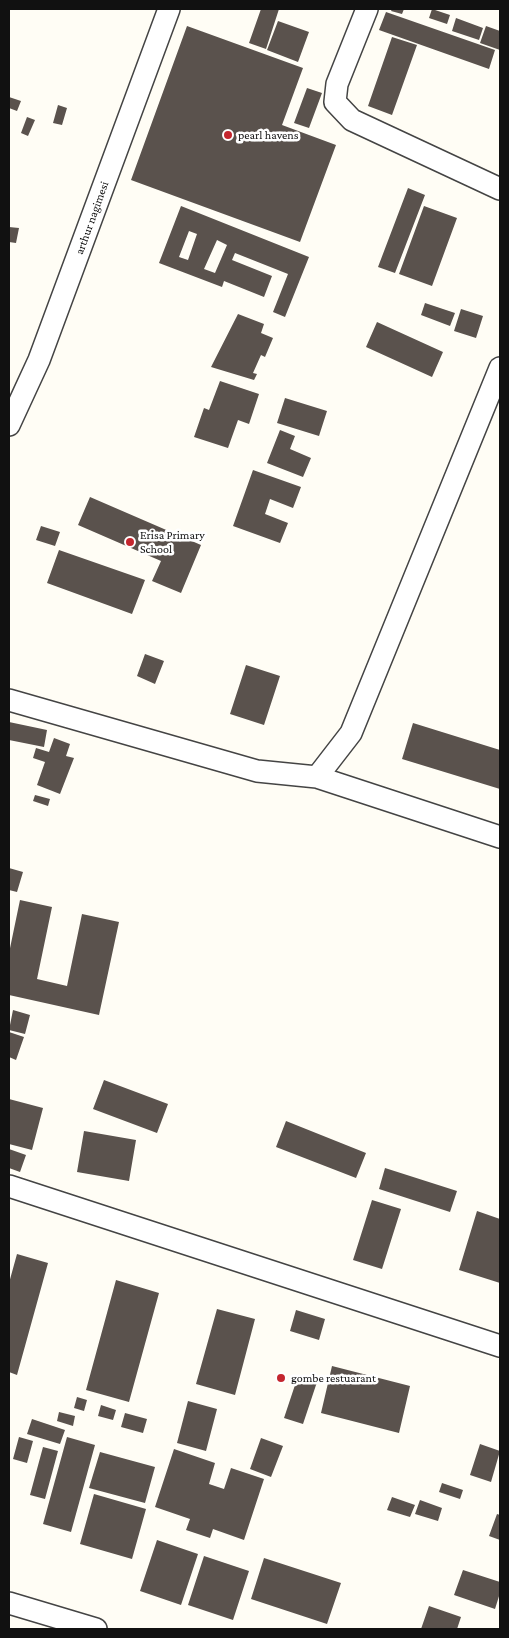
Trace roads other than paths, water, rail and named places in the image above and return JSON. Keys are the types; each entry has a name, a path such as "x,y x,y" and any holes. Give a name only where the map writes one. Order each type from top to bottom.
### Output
{"street":[{"name":"arthur nagimesi","path":"9,424 39,360 169,9"},
{"path":"367,9 337,84 335,102 352,120 500,189"},
{"path":"317,778 350,733 500,368"},
{"path":"9,700 257,771 317,778 500,838"},
{"path":"9,1186 500,1346"},
{"path":"9,1603 96,1629"}],"place":[{"name":"pearl havens","path":"228,135"},
{"name":"Erisa Primary School","path":"130,542"},
{"name":"gombe restuarant","path":"281,1378"}]}
